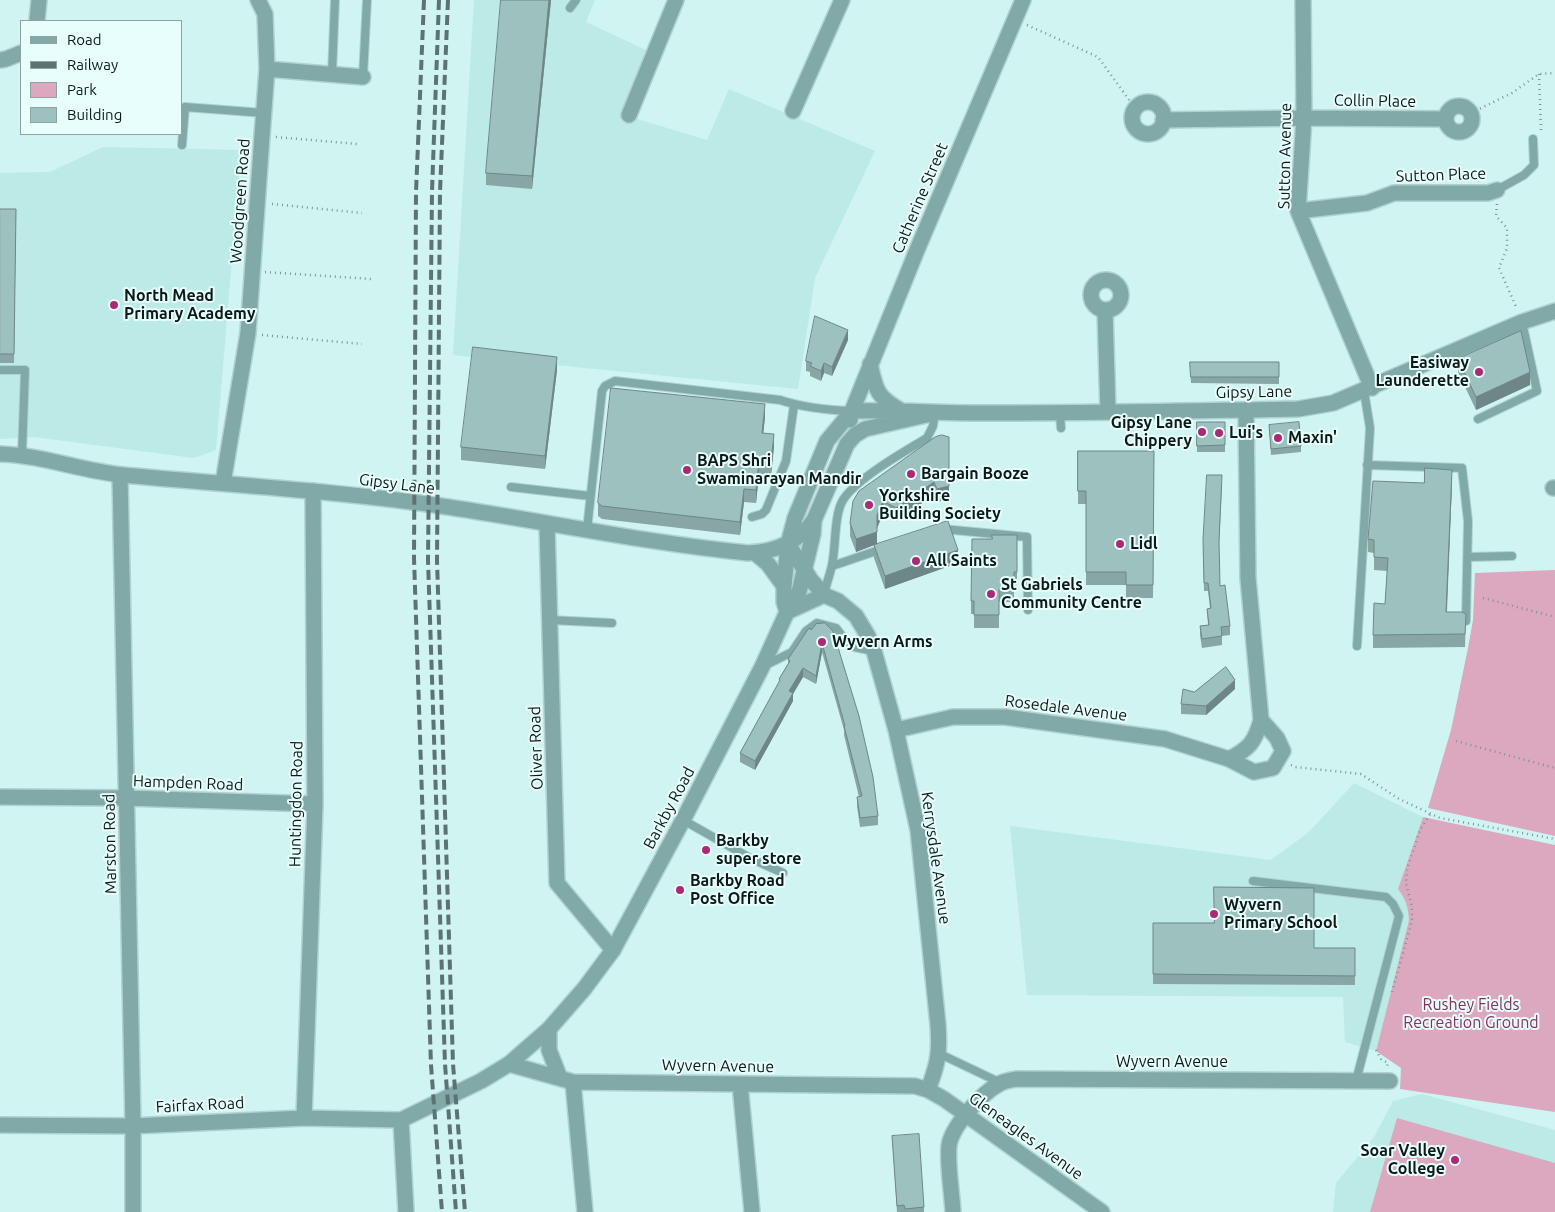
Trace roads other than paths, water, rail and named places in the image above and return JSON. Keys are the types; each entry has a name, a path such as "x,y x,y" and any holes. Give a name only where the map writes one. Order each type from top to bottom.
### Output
{"street":[{"path":"37,20 39,0"},
{"name":"Woodgreen Road","path":"223,484 248,333 264,113 267,69 266,14 258,0"},
{"path":"629,115 676,0"},
{"path":"792,110 842,0"},
{"name":"Catherine Street","path":"852,411 1023,0"},
{"name":"Sutton Avenue","path":"1303,0 1304,118 1298,211 1368,389"},
{"path":"0,60 6,60 20,53"},
{"path":"267,69 363,77"},
{"path":"1143,102 1154,103 1161,110 1163,120 1158,129 1149,133 1139,131 1135,127 1132,118 1135,108 1143,102"},
{"name":"Collin Place","path":"1163,120 1304,118 1446,119 1449,111 1455,106 1464,106 1471,113"},
{"name":"Sutton Place","path":"1298,211 1367,203 1394,192 1488,193 1498,190"},
{"path":"1105,310 1108,412"},
{"name":"Gipsy Lane","path":"852,411 900,410 1061,420 1108,412 1316,407 1333,403 1368,389 1522,322 1555,311"},
{"path":"870,364 875,386 879,394 884,400 900,410"},
{"path":"1229,759 1246,751 1257,733 1261,720 1248,578 1246,410"},
{"path":"847,444 852,411"},
{"path":"824,595 787,612 784,602 784,586 788,544 795,518 827,441 852,411"},
{"name":"Gipsy Lane","path":"0,454 22,454 120,474 313,491 447,507 547,525 736,552 755,553 788,544 804,532 814,520 847,444 855,435 865,428 935,412"},
{"name":"Marston Road","path":"120,474 133,1126 133,1212"},
{"name":"Huntingdon Road","path":"304,1118 315,804 313,491"},
{"name":"Barkby Road","path":"401,1120 481,1081 509,1064 549,1029 584,989 613,950 683,820 762,667 787,612 799,592 814,520"},
{"name":"Oliver Road","path":"547,525 557,884 613,950"},
{"name":"Kerrysdale Avenue","path":"788,544 824,595 838,601 856,616 868,636 896,730 918,830 940,1054 936,1071 928,1090"},
{"path":"755,553 768,564 784,586"},
{"name":"Rosedale Avenue","path":"896,730 953,717 1005,717 1166,739 1229,759 1254,772 1272,768 1283,751 1277,738 1261,720"},
{"name":"Hampden Road","path":"0,797 126,798 315,804"},
{"path":"549,1029 549,1050 566,1080 585,1212"},
{"name":"Wyvern Avenue","path":"509,1064 566,1080 890,1085 915,1086 928,1090"},
{"name":"Wyvern Avenue","path":"966,1114 986,1092 1000,1083 1017,1079 1356,1080 1390,1082"},
{"path":"740,1084 752,1212"},
{"name":"Gleneagles Avenue","path":"928,1090 966,1114 1102,1212"},
{"path":"953,1212 949,1145 954,1132 966,1114"},
{"name":"Fairfax Road","path":"0,1125 133,1126 304,1118 401,1120"},
{"path":"401,1120 406,1212"}],"lane":[{"path":"332,74 335,0"},
{"path":"363,77 367,0"},
{"path":"570,8 576,0"},
{"path":"182,145 185,107 264,113"},
{"path":"1498,190 1524,175 1534,165 1533,139"},
{"path":"1478,418 1537,391 1522,322"},
{"path":"0,370 25,370 22,454"},
{"path":"587,530 602,391 610,383 615,381 780,400 819,410 852,411"},
{"path":"1357,646 1370,428 1368,389"},
{"path":"752,517 762,514 766,510 786,461 794,405"},
{"path":"824,595 826,581 832,566 837,532 837,517 843,500 856,484 927,438 933,426 935,412"},
{"path":"1367,465 1462,468 1468,521 1466,620"},
{"path":"511,487 590,496"},
{"path":"933,532 942,528 1027,537 1028,610"},
{"path":"832,566 887,547"},
{"path":"1468,557 1512,556"},
{"path":"550,620 612,623"},
{"path":"762,667 792,652 806,631 817,623 836,628 850,646 874,651"},
{"path":"683,820 750,858 783,873"},
{"path":"1253,882 1386,897 1393,904 1399,916 1356,1080"},
{"path":"940,1054 1000,1083"}],"railway":[{"path":"424,0 416,192 414,558 431,1065 442,1212"},
{"path":"439,0 432,191 428,560 445,1064 456,1212"},
{"path":"448,0 440,192 437,560 453,1064 465,1212"}],"place":[{"name":"North Mead Primary Academy","path":"114,305"},
{"name":"Easiway Launderette","path":"1479,372"},
{"name":"Gipsy Lane Chippery","path":"1202,432"},
{"name":"Lui's","path":"1219,433"},
{"name":"Maxin'","path":"1278,438"},
{"name":"BAPS Shri Swaminarayan Mandir","path":"687,470"},
{"name":"Bargain Booze","path":"911,474"},
{"name":"Yorkshire Building Society","path":"869,505"},
{"name":"Lidl","path":"1120,544"},
{"name":"All Saints","path":"916,561"},
{"name":"St Gabriels Community Centre","path":"991,594"},
{"name":"Wyvern Arms","path":"822,642"},
{"name":"Barkby super store","path":"706,850"},
{"name":"Barkby Road Post Office","path":"680,890"},
{"name":"Wyvern Primary School","path":"1214,914"},
{"name":"Soar Valley College","path":"1455,1160"}],"park label":[{"name":"Rushey Fields Recreation Ground","path":"1471,1014"}]}
